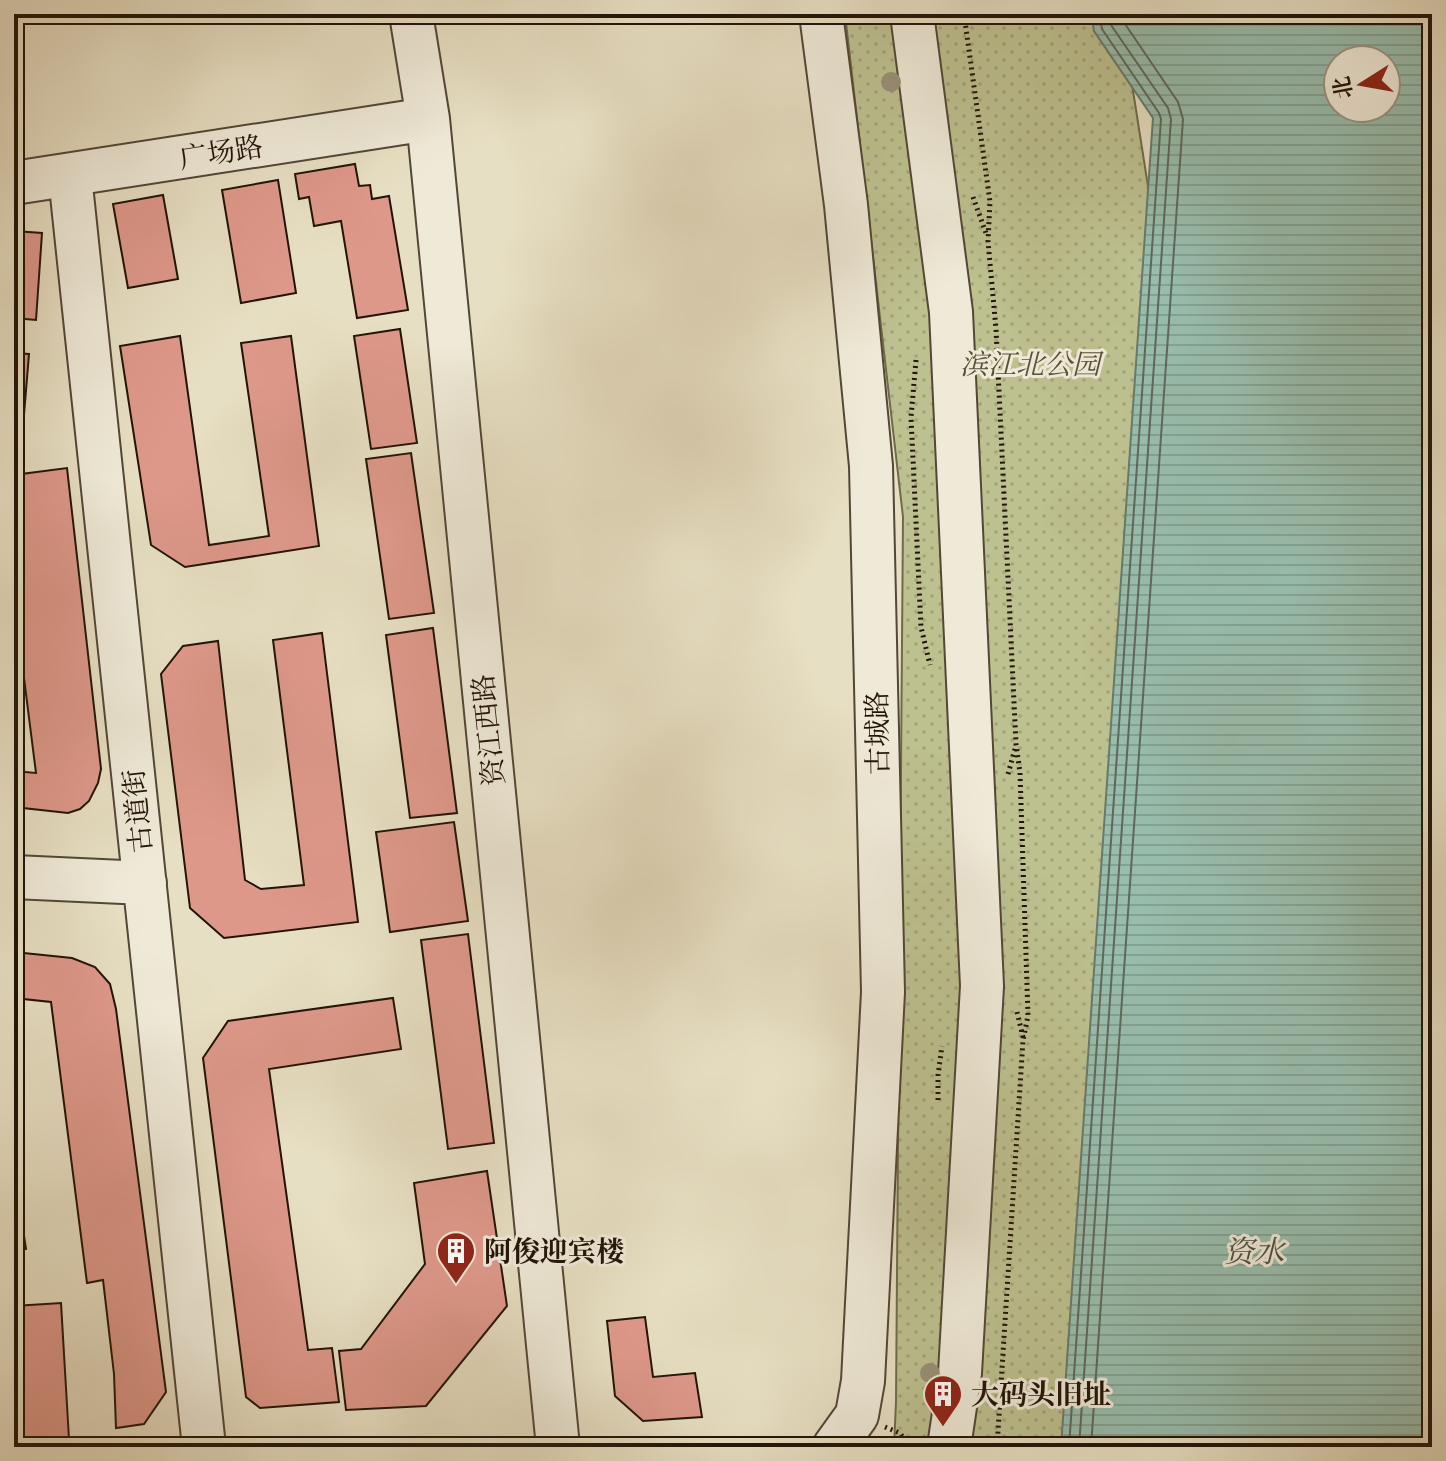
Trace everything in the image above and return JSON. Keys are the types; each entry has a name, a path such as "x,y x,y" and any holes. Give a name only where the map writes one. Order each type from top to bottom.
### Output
{"street":[{"name":"资江西路","path":"411,14 428,119 558,1447"},
{"name":"古城路","path":"821,14 846,205 871,466 883,992 863,1381 857,1415 834,1447"},
{"path":"912,14 951,312 982,986 960,1373 949,1447"},
{"name":"广场路","path":"14,183 428,119"},
{"name":"古道街","path":"70,176 204,1447"},
{"path":"14,877 145,883"}],"green space":[{"name":"滨江北公园","path":"845,14 1121,14 1176,365 1063,1447 894,1447 903,517"}],"water":[{"name":"资水","path":"1091,14 1432,14 1432,1447 1061,1447 1153,118 1094,31"}],"building":[{"path":"355,164 359,186 370,185 372,199 389,196 408,310 357,318 341,221 314,226 309,197 299,199 295,174"},
{"path":"278,180 296,293 241,303 222,190"},
{"path":"163,195 178,279 128,288 113,204"},
{"path":"14,231 42,233 36,320 14,318"},
{"path":"400,329 417,443 371,449 354,336"},
{"path":"180,336 209,545 269,536 241,343 291,336 319,546 185,567 151,545 120,346"},
{"path":"14,353 29,354 22,439 14,438"},
{"path":"411,453 434,613 389,619 366,459"},
{"path":"67,468 101,769 89,801 80,809 68,813 14,807 14,771 36,773 14,599 14,475"},
{"path":"433,628 457,813 410,818 386,635"},
{"path":"322,633 358,922 224,938 190,908 161,674 183,646 218,641 245,880 261,889 304,885 273,640"},
{"path":"454,822 468,921 390,932 376,832"},
{"path":"468,934 494,1143 448,1149 421,940"},
{"path":"14,952 72,958 95,967 110,984 116,1009 166,1392 144,1424 116,1428 114,1374 103,1280 87,1283 51,1002 14,998"},
{"path":"393,998 401,1049 269,1069 308,1350 332,1348 339,1402 260,1408 246,1397 203,1058 228,1021"},
{"path":"14,1170 26,1249 14,1251"},
{"name":"阿俊迎宾楼","path":"487,1171 507,1306 426,1406 346,1410 339,1351 361,1349 425,1264 414,1183"},
{"path":"61,1303 69,1439 14,1442 14,1306"},
{"path":"645,1317 653,1377 695,1373 702,1417 643,1421 615,1396 607,1321"}],"place":[{"name":"阿俊迎宾楼","path":"456,1285"},
{"name":"大码头旧址","path":"943,1428"}]}
